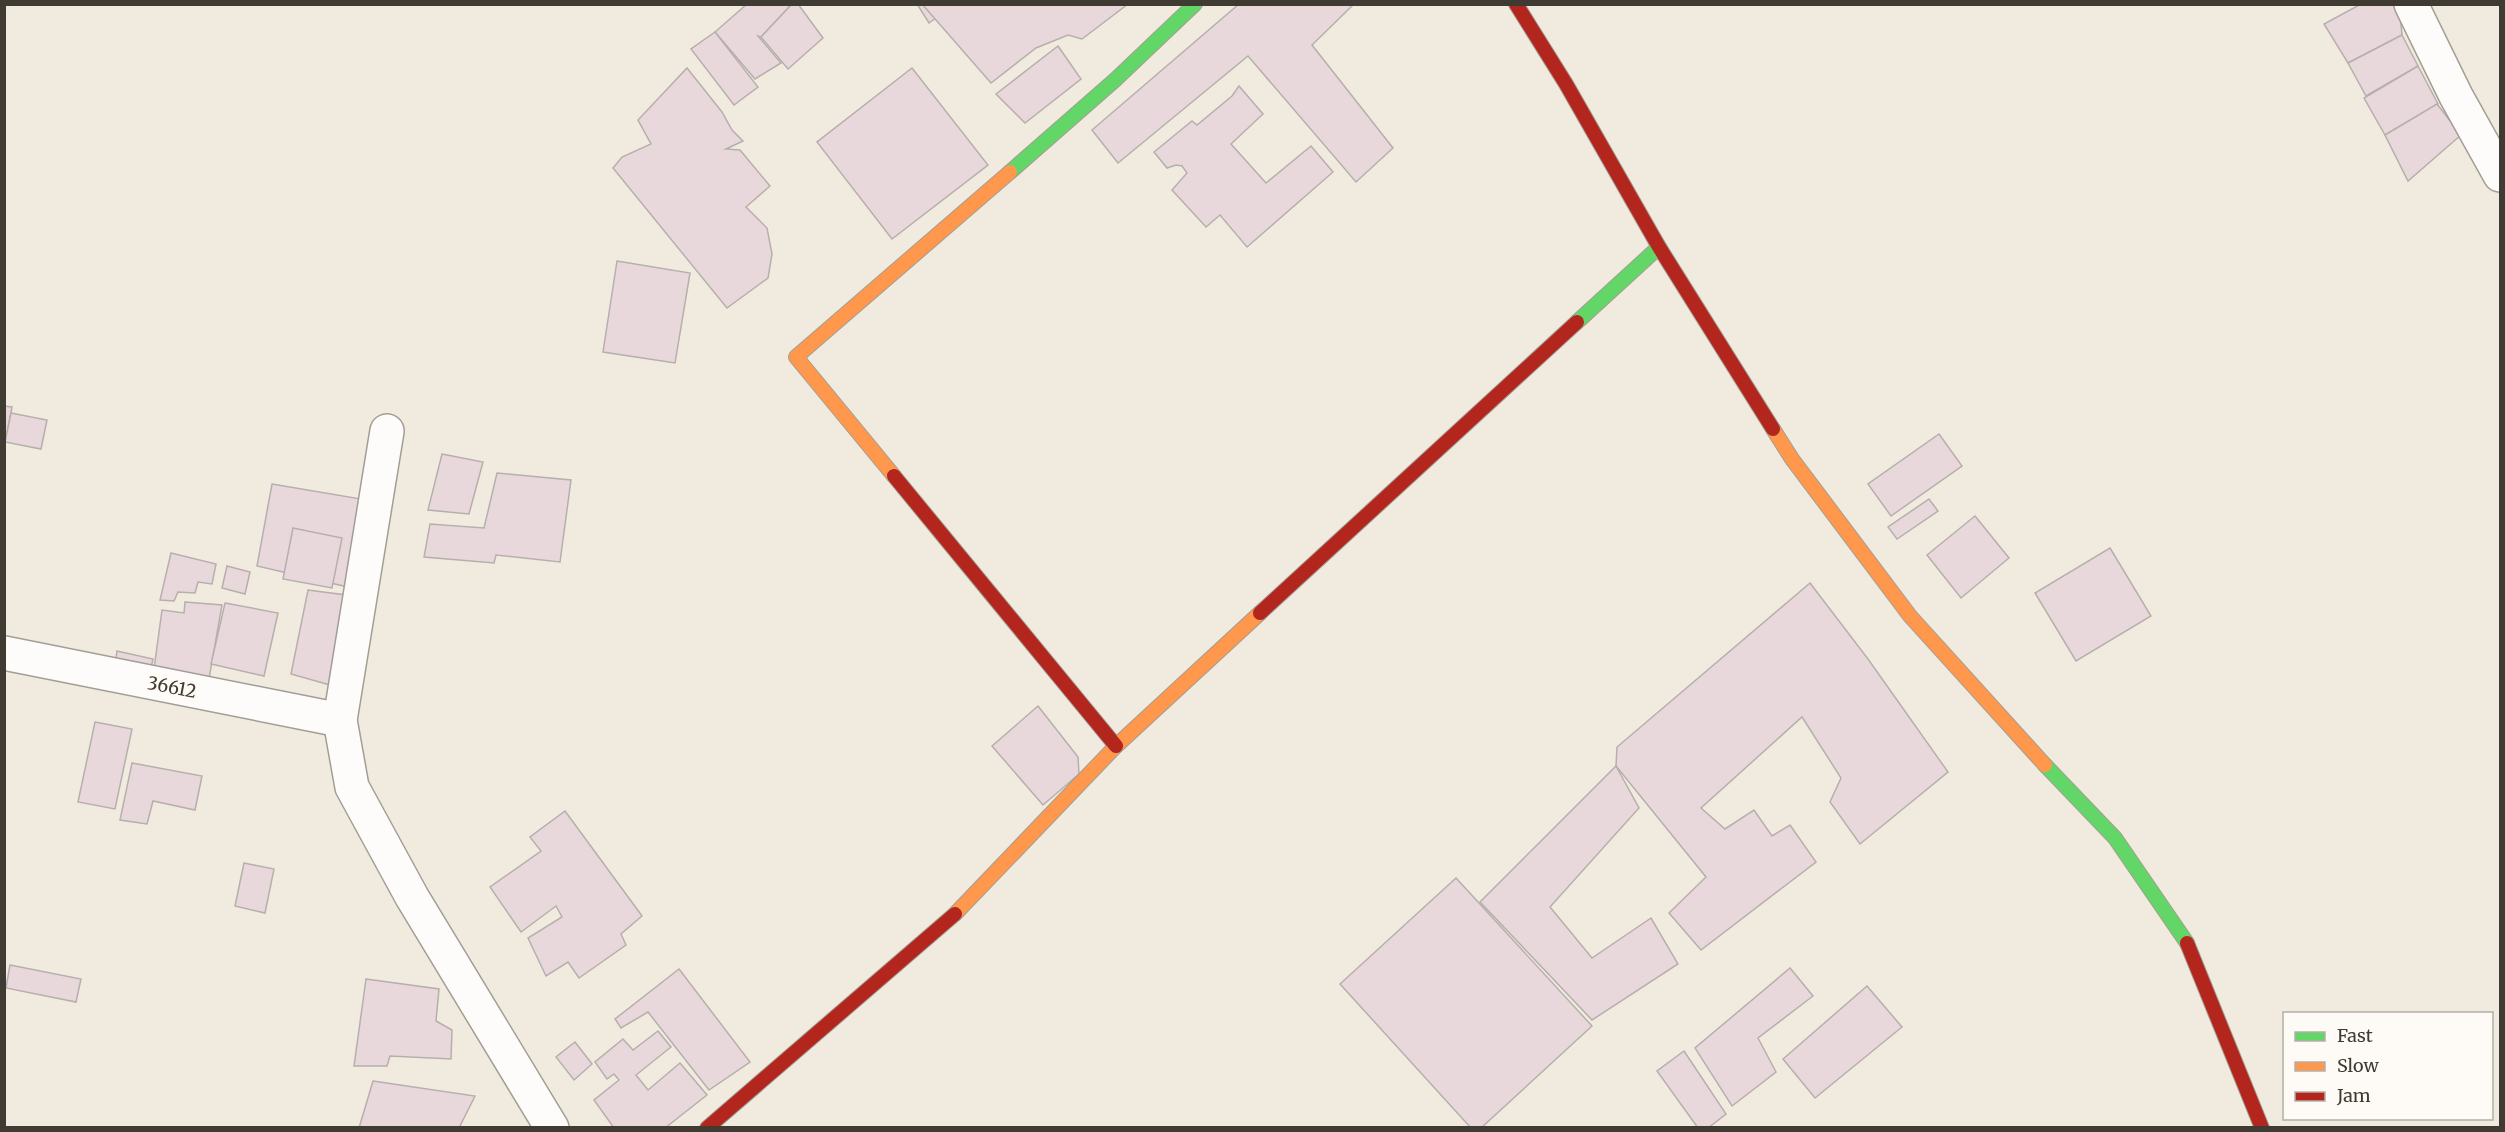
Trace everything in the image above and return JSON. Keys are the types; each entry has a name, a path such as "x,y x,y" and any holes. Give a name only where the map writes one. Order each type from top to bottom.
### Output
{"street":[{"path":"1116,746 796,357 1114,80 1195,4"},
{"path":"1516,4 1566,84 1659,247 1792,459 1910,615 2018,738 2115,838 2182,935 2193,955 2262,1128"},
{"path":"2411,4 2456,96 2500,175"},
{"path":"707,1128 967,904 1116,746 1659,247"},
{"path":"387,431 340,720 352,787 412,897 552,1128"},
{"name":"36612","path":"4,653 340,720"}],"building":[{"path":"747,4 789,4 790,6 761,37 758,36 781,63 755,79 715,32"},
{"path":"792,4 798,4 823,38 788,69 761,37"},
{"path":"917,4 955,4 929,23"},
{"path":"922,4 1128,4 1082,39 1068,35 1036,48 991,83"},
{"path":"1239,4 1354,4 1312,45 1393,148 1356,182 1248,56 1118,163 1092,130"},
{"path":"2361,4 2399,4 2402,35 2348,63 2324,24"},
{"path":"715,32 758,87 734,105 691,49"},
{"path":"2402,35 2418,66 2366,96 2348,63"},
{"path":"1058,46 1081,79 1025,123 996,94"},
{"path":"2418,66 2438,104 2385,135 2364,98"},
{"path":"687,68 722,112 732,130 743,141 726,149 740,150 770,186 746,207 767,228 772,254 768,278 727,308 613,168 622,157 651,144 638,120"},
{"path":"912,68 988,165 892,239 817,142"},
{"path":"1239,86 1263,114 1231,144 1266,183 1311,146 1333,172 1247,247 1220,215 1206,227 1172,190 1187,173 1182,166 1167,168 1154,152 1192,121 1197,125 1232,96"},
{"path":"2437,104 2461,135 2408,181 2385,135"},
{"path":"617,261 690,273 675,363 603,352"},
{"path":"4,406 12,407 5,444 4,444"},
{"path":"11,413 47,420 41,449 5,442"},
{"path":"1939,434 1962,466 1891,516 1868,484"},
{"path":"442,454 483,462 469,514 428,510"},
{"path":"497,473 571,480 560,562 496,555 494,563 424,557 430,524 484,528"},
{"path":"272,484 367,500 348,587 257,566"},
{"path":"1929,499 1938,511 1897,539 1888,527"},
{"path":"1975,516 2009,558 1961,598 1927,555"},
{"path":"293,528 342,538 332,588 283,579"},
{"path":"2110,548 2151,616 2076,661 2035,593"},
{"path":"171,553 216,564 212,584 198,582 195,593 178,592 174,601 160,600"},
{"path":"227,566 250,572 245,594 222,588"},
{"path":"1810,583 1868,659 1948,772 1860,844 1830,802 1841,778 1802,717 1701,808 1725,829 1754,810 1772,836 1790,825 1816,862 1701,950 1669,913 1706,877 1616,766 1617,747"},
{"path":"308,590 346,595 330,685 291,674"},
{"path":"185,602 222,605 209,679 154,669 162,610 184,613"},
{"path":"225,603 278,613 264,676 211,664"},
{"path":"117,651 153,659 150,672 115,665"},
{"path":"1038,706 1078,757 1079,774 1043,805 992,746"},
{"path":"95,722 132,729 115,809 78,802"},
{"path":"132,763 202,776 195,810 153,801 147,824 120,820"},
{"path":"1616,766 1639,808 1550,907 1592,958 1651,918 1678,964 1592,1020 1480,902"},
{"path":"565,811 642,916 621,934 626,945 579,978 568,962 546,976 528,938 562,917 556,906 521,932 490,887 541,851 530,837"},
{"path":"244,863 274,869 265,913 235,906"},
{"path":"1456,878 1592,1026 1481,1128 1471,1128 1340,984"},
{"path":"10,965 81,979 76,1002 6,988"},
{"path":"1790,968 1813,996 1758,1038 1776,1072 1732,1106 1695,1048"},
{"path":"679,969 750,1062 709,1090 648,1012 621,1028 615,1019"},
{"path":"366,979 439,989 436,1021 452,1030 451,1059 390,1056 387,1066 354,1066"},
{"path":"1867,986 1902,1027 1815,1098 1783,1059"},
{"path":"658,1031 671,1047 636,1075 648,1090 680,1063 707,1095 665,1128 614,1128 594,1100 619,1080 614,1074 607,1079 595,1062 623,1039 633,1050"},
{"path":"575,1042 592,1064 574,1080 556,1057"},
{"path":"1684,1051 1726,1114 1708,1128 1698,1128 1657,1071"},
{"path":"373,1081 475,1096 459,1128 359,1128"}],"traffic: fast":[{"path":"1010,172 1115,80 1195,4"},
{"path":"1577,322 1659,247"},
{"path":"2045,765 2115,838 2187,943"}],"traffic: slow":[{"path":"894,476 796,357 1010,172"},
{"path":"1773,429 1792,459 1910,616 2045,765"},
{"path":"955,914 1116,746 1260,613"}],"traffic: jam":[{"path":"1516,4 1566,84 1659,247 1773,429"},
{"path":"1260,613 1577,322"},
{"path":"894,476 1116,746"},
{"path":"707,1128 955,914"},
{"path":"2187,943 2262,1128"}]}
